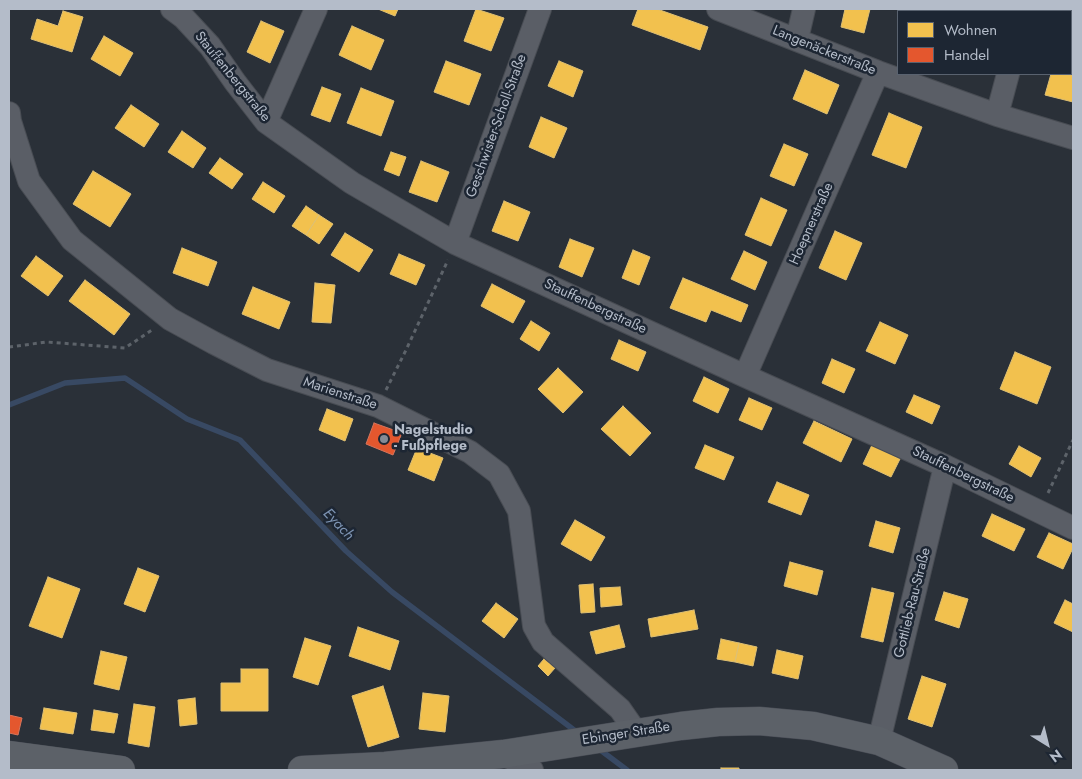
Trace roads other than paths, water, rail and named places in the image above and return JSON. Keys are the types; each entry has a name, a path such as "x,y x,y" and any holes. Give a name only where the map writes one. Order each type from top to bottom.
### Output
{"main road":[{"name":"Ebinger Straße","path":"302,770 386,768 503,754 538,759 626,734 718,722 759,721 813,726 879,741 944,770"},
{"path":"21,761 121,770"}],"street":[{"name":"Stauffenbergstraße","path":"172,9 184,18 210,46 266,122 352,183 455,243 946,466 1073,528"},
{"path":"266,122 316,9"},
{"name":"Geschwister-Scholl-Straße","path":"455,243 540,9"},
{"name":"Langenäckerstraße","path":"718,9 878,72 998,115 1073,138"},
{"path":"797,40 804,9"},
{"name":"Hoepnerstraße","path":"745,376 878,72"},
{"path":"998,115 1008,75"},
{"name":"Marienstraße","path":"9,114 29,181 72,240 170,319 267,370 378,406 470,452 499,474 519,511 534,626 543,642 620,709 626,734"},
{"name":"Gottlieb-Rau-Straße","path":"879,741 946,466"}],"waterway":[{"name":"Eyach","path":"9,405 65,383 125,378 187,419 240,440 346,551 392,592 578,733"},
{"name":"Eyach","path":"599,749 627,770"}],"place":[{"name":"Nagelstudio - Fußpflege","path":"384,439"}]}
